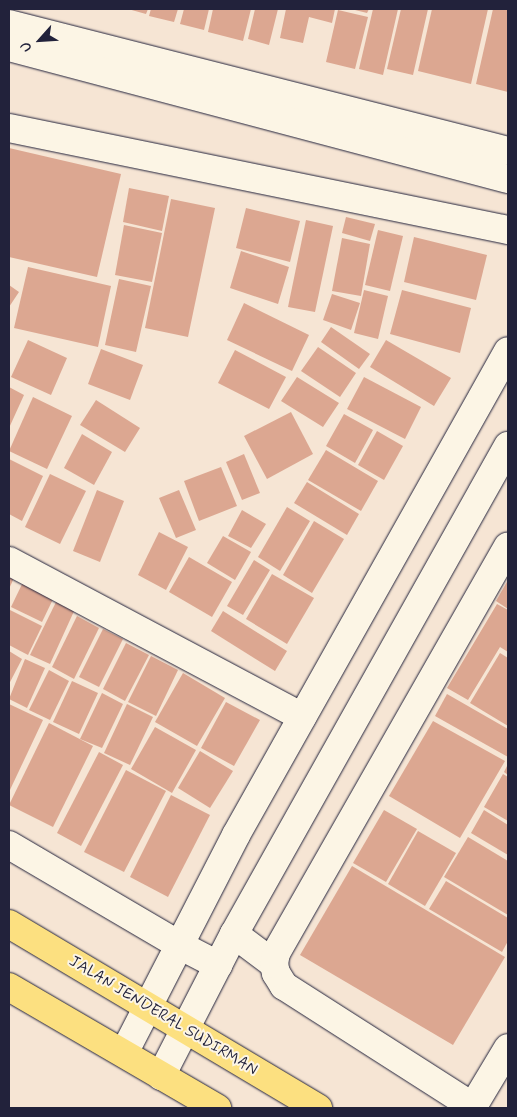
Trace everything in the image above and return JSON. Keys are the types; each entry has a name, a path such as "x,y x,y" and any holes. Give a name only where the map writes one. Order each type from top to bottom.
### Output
{"highway":[{"name":"JALAN JENDERAL SUDIRMAN","path":"9,924 318,1108"},
{"path":"9,987 217,1108"}],"street":[{"path":"9,24 508,151"},
{"path":"9,47 508,179"},
{"path":"9,128 508,230"},
{"path":"124,1054 181,946 236,835 508,351"},
{"path":"161,1076 184,1027 234,934 508,446"},
{"path":"508,546 276,952 274,964 276,973 284,986 473,1108 508,1048"},
{"path":"9,561 302,717"},
{"path":"9,845 181,946 218,965"},
{"path":"234,934 274,964"}],"building":[{"path":"128,9 148,9 146,14"},
{"path":"151,9 178,9 174,22 149,16"},
{"path":"184,9 209,9 204,30 180,24"},
{"path":"213,9 251,9 243,41 208,32"},
{"path":"255,9 278,9 269,45 248,39"},
{"path":"286,9 335,9 332,23 309,17 303,43 280,38"},
{"path":"351,9 369,9 367,13"},
{"path":"373,9 398,9 383,75 359,69"},
{"path":"401,9 428,9 413,75 387,69"},
{"path":"432,9 488,9 471,84 418,71"},
{"path":"493,9 508,9 508,92 476,84"},
{"path":"338,10 368,17 355,69 326,62"},
{"path":"9,148 121,174 97,277 9,257"},
{"path":"129,188 169,196 162,231 123,222"},
{"path":"171,199 215,208 188,337 145,328"},
{"path":"246,208 300,221 290,262 236,248"},
{"path":"346,217 375,224 370,241 342,233"},
{"path":"306,220 333,226 315,312 288,307"},
{"path":"124,225 162,233 152,282 115,275"},
{"path":"378,230 403,236 390,291 365,285"},
{"path":"414,237 487,255 476,300 404,282"},
{"path":"342,238 370,244 361,296 332,291"},
{"path":"241,251 289,267 278,304 230,288"},
{"path":"28,267 111,286 98,347 14,328"},
{"path":"119,279 151,286 136,352 105,345"},
{"path":"9,285 19,292 9,307"},
{"path":"364,290 388,296 378,339 354,333"},
{"path":"402,290 471,308 460,353 390,334"},
{"path":"332,294 360,303 351,330 323,320"},
{"path":"244,303 309,335 292,371 227,340"},
{"path":"331,327 370,354 359,369 321,342"},
{"path":"28,340 67,358 51,395 11,377"},
{"path":"386,340 451,378 434,406 370,367"},
{"path":"318,347 356,373 340,397 301,371"},
{"path":"101,349 143,365 130,400 88,384"},
{"path":"235,350 286,377 269,409 218,383"},
{"path":"297,377 339,403 323,427 281,401"},
{"path":"364,377 421,407 405,439 347,409"},
{"path":"9,387 24,395 9,428"},
{"path":"33,397 72,416 47,469 9,451"},
{"path":"96,400 140,428 125,452 80,425"},
{"path":"291,412 313,454 267,479 244,436"},
{"path":"344,414 373,430 355,463 326,446"},
{"path":"377,431 403,446 384,480 358,465"},
{"path":"82,434 112,452 94,485 64,468"},
{"path":"326,450 378,481 361,511 308,480"},
{"path":"244,454 260,493 242,500 226,462"},
{"path":"9,459 43,476 22,521 9,514"},
{"path":"221,467 237,506 199,521 184,481"},
{"path":"50,474 86,491 60,544 25,527"},
{"path":"307,482 359,514 347,535 294,503"},
{"path":"97,490 124,501 100,562 73,551"},
{"path":"179,490 196,530 176,538 159,498"},
{"path":"287,507 310,521 280,571 258,557"},
{"path":"242,510 266,524 251,548 228,536"},
{"path":"314,521 344,539 312,593 283,575"},
{"path":"159,532 188,547 166,590 138,575"},
{"path":"223,536 251,552 235,580 207,563"},
{"path":"189,557 232,582 212,617 169,592"},
{"path":"254,560 270,570 243,615 227,606"},
{"path":"9,567 17,571 9,589"},
{"path":"272,574 314,598 287,644 246,619"},
{"path":"24,580 55,595 42,622 11,607"},
{"path":"508,580 508,609 496,601"},
{"path":"57,600 75,609 50,664 30,655"},
{"path":"497,604 508,610 508,652 500,647 468,700 447,688"},
{"path":"10,610 42,626 28,655 9,645"},
{"path":"223,611 287,651 275,671 211,631"},
{"path":"77,616 99,628 74,679 52,667"},
{"path":"103,629 123,639 99,687 79,677"},
{"path":"126,643 149,655 125,701 103,689"},
{"path":"9,651 22,659 9,684"},
{"path":"500,653 508,658 508,726 470,703"},
{"path":"151,656 178,670 156,716 128,702"},
{"path":"25,659 45,668 27,708 9,699"},
{"path":"49,670 69,681 50,720 29,710"},
{"path":"183,673 225,698 197,746 155,722"},
{"path":"72,681 98,693 79,734 53,722"},
{"path":"102,693 123,704 102,748 80,739"},
{"path":"447,694 508,729 508,757 435,716"},
{"path":"226,702 260,720 234,766 201,748"},
{"path":"9,704 43,720 9,792"},
{"path":"127,704 153,717 130,765 104,753"},
{"path":"433,721 505,761 460,838 389,796"},
{"path":"49,723 93,746 53,827 9,805"},
{"path":"155,727 196,750 172,793 131,769"},
{"path":"200,751 233,771 210,808 178,788"},
{"path":"99,752 123,765 81,846 57,833"},
{"path":"508,764 508,775 504,772"},
{"path":"126,770 166,791 124,872 84,852"},
{"path":"503,774 508,777 508,821 484,807"},
{"path":"171,795 210,815 168,897 130,877"},
{"path":"384,810 417,829 386,882 353,863"},
{"path":"484,810 508,825 508,855 471,833"},
{"path":"418,831 456,853 425,906 388,884"},
{"path":"468,837 508,861 508,915 444,877"},
{"path":"352,866 505,957 453,1045 300,955"},
{"path":"446,881 508,918 508,941 502,952 429,909"}]}
